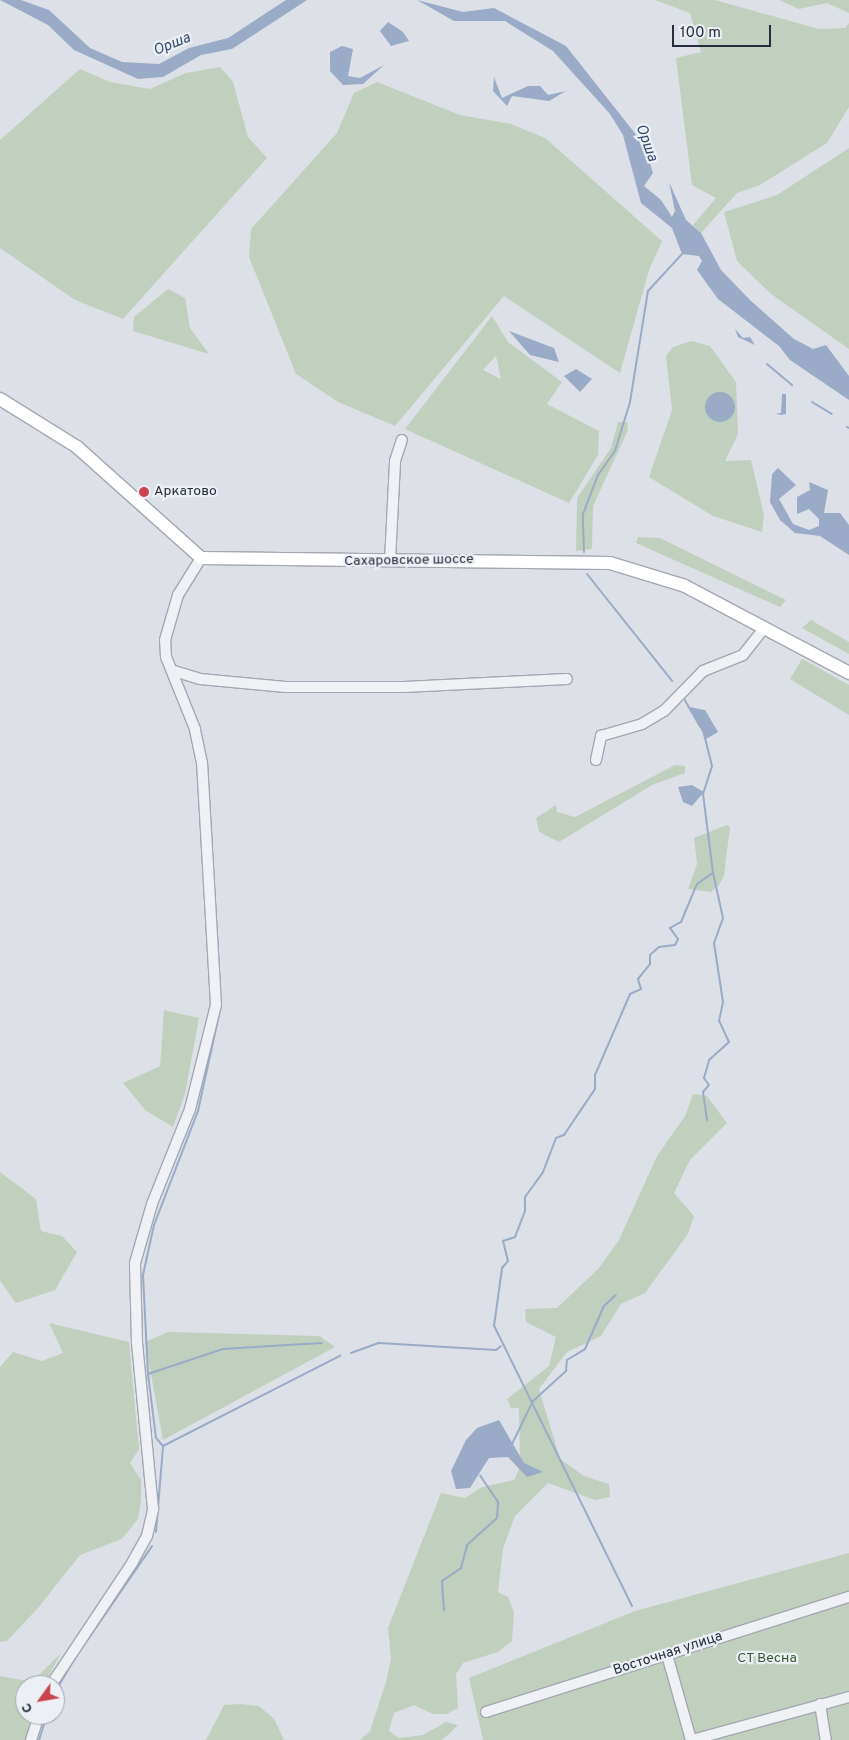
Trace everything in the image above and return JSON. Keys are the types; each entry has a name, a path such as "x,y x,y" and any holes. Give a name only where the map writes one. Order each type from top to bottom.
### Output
{"main road":[{"path":"0,399 77,447 201,558"},
{"name":"Сахаровское шоссе","path":"201,558 390,561 557,559 615,564 674,582 849,672"}],"street":[{"path":"390,561 395,461 402,440"},
{"path":"58,1675 132,1563 150,1522 153,1475 138,1342 135,1263 152,1204 190,1109 216,1005 202,763 174,670 166,657 167,622 201,558"},
{"path":"596,760 601,736 642,724 664,711 681,691 703,672 743,655 764,628"},
{"path":"174,670 200,679 286,687 404,688 567,679"},
{"name":"Восточная улица","path":"486,1712 849,1597"},
{"path":"667,1655 691,1740 849,1697"},
{"path":"820,1704 826,1740"},
{"path":"31,1740 36,1725"}],"green space":[{"path":"655,0 715,0 819,29 845,28 849,23 849,107 827,143 760,185 737,193 701,233 693,225 716,198 692,185 676,58 701,52 690,13"},
{"path":"779,0 849,0 849,13 827,3 799,9"},
{"path":"220,67 233,82 248,137 267,158 123,319 75,300 0,248 0,140 80,69 110,82 150,89 186,73"},
{"path":"377,82 460,115 511,124 545,138 662,241 649,270 620,373 504,296 395,426 338,402 296,374 249,257 251,229 337,133 354,93"},
{"path":"849,148 849,349 771,294 737,261 724,212 777,195"},
{"path":"168,289 185,298 190,328 209,354 133,331 134,317"},
{"path":"492,316 508,342 562,382 547,404 599,431 598,455 569,503 405,429","holes":["496,356 501,379 483,370"]},
{"path":"691,341 710,346 736,382 738,434 725,461 751,460 764,515 762,532 713,516 649,477 672,410 666,356 673,347"},
{"path":"618,422 627,422 628,430 593,506 592,549 576,551 577,498 611,448"},
{"path":"638,537 660,538 786,600 780,607 636,543"},
{"path":"811,620 849,642 849,654 802,628"},
{"path":"802,659 849,685 849,715 790,679"},
{"path":"675,765 685,766 685,773 652,785 559,842 539,832 536,818 556,805 557,812 575,817"},
{"path":"727,825 730,827 724,876 719,885 711,892 688,889 697,864 694,838"},
{"path":"164,1010 199,1018 185,1094 173,1127 145,1110 123,1083 160,1066"},
{"path":"693,1094 707,1096 727,1123 690,1160 674,1193 694,1216 688,1234 645,1293 621,1304 601,1336 567,1352 539,1389 560,1459 584,1476 609,1484 610,1497 595,1500 548,1483 515,1516 503,1549 498,1592 508,1597 514,1613 512,1641 498,1652 463,1663 456,1674 458,1708 447,1714 433,1714 414,1705 394,1713 389,1731 399,1738 423,1735 446,1722 458,1725 449,1734 441,1740 360,1740 370,1731 386,1682 391,1659 388,1628 441,1493 465,1498 482,1487 514,1480 520,1467 519,1408 511,1408 507,1399 549,1366 556,1337 526,1322 525,1309 557,1308 599,1268 619,1240 657,1156 685,1116"},
{"path":"0,1172 36,1199 41,1231 62,1236 77,1252 55,1290 16,1303 0,1281"},
{"path":"49,1323 129,1342 139,1449 130,1463 141,1480 141,1501 138,1519 122,1539 80,1555 38,1608 7,1641 0,1642 0,1367 13,1352 42,1361 63,1353"},
{"path":"168,1332 320,1336 335,1347 163,1440 145,1342"},
{"name":"СТ Весна","path":"849,1553 849,1740 483,1740 469,1678 635,1611"},
{"path":"61,1653 49,1675 39,1675"},
{"path":"0,1676 15,1679 15,1725 29,1725 25,1740 0,1740"},
{"path":"224,1705 259,1706 274,1719 284,1740 206,1740"}],"water":[{"path":"0,0 21,0 49,10 90,48 122,62 159,64 189,48 228,38 286,0 307,0 232,49 201,55 163,77 138,79 74,50 48,25"},
{"path":"417,0 463,12 494,8 566,46 645,146 653,173 644,186 661,200 672,217 675,211 669,182 686,220 701,233 721,270 750,300 794,339 813,349 826,345 849,376 849,400 790,360 779,346 718,299 697,270 702,261 699,256 682,254 672,228 641,203 623,135 610,114 553,51 505,21 454,21"},
{"path":"388,22 403,32 409,41 391,46 380,31"},
{"path":"342,46 353,49 348,76 360,78 384,65 363,84 343,85 330,71 330,52"},
{"path":"494,77 502,98 528,86 540,86 548,95 566,91 549,101 512,96 507,106 493,91"},
{"path":"735,329 743,338 750,337 755,345 738,337"},
{"path":"509,331 554,348 559,362 530,355"},
{"path":"576,369 592,379 580,392 564,376"},
{"path":"720,392 730,397 735,407 730,417 720,422 710,417 705,407 710,397"},
{"path":"782,394 786,394 786,414 780,415 776,413 781,413"},
{"path":"778,468 796,485 779,499 793,524 809,530 819,526 819,519 809,509 797,514 797,497 810,490 809,482 828,490 824,513 840,513 849,525 849,555 820,536 795,533 780,520 770,502 772,474"},
{"path":"689,707 705,710 718,732 706,739"},
{"path":"692,785 704,792 692,806 683,802 678,787"},
{"path":"499,1420 524,1463 543,1472 527,1477 508,1457 489,1458 470,1488 456,1489 451,1471 466,1440 477,1428"}],"waterway":[{"path":"584,552 583,514 598,475 615,451 630,402 648,291 683,253"},
{"path":"767,364 792,385"},
{"path":"812,402 832,414"},
{"path":"587,574 672,681"},
{"path":"683,697 700,727"},
{"path":"632,1606 494,1326 502,1268 508,1261 503,1241 515,1237 525,1211 525,1197 543,1172 556,1138 564,1135 595,1089 595,1075 630,994 641,989 638,979 650,964 650,955 659,947 675,945 678,939 670,928 681,922 697,884 713,873 703,794 712,766 704,734"},
{"path":"707,1120 703,1092 709,1085 704,1078 709,1060 729,1042 719,1021 723,1002 714,943 723,918 713,873"},
{"path":"218,947 218,960"},
{"path":"156,1532 163,1446 156,1438 148,1374 143,1275 154,1225 198,1111 220,1010"},
{"path":"512,1444 533,1401 566,1371 567,1360 585,1349 604,1306 616,1295"},
{"path":"148,1374 223,1349 322,1343"},
{"path":"351,1353 379,1343 496,1350 501,1346"},
{"path":"163,1446 340,1356"},
{"path":"444,1610 442,1581 461,1568 467,1545 497,1518 498,1502 480,1475"},
{"path":"84,1645 152,1546"},
{"path":"65,1675 78,1653"},
{"path":"39,1740 44,1725"}],"place":[{"name":"Аркатово","path":"144,492"}],"water label":[{"name":"Орша","path":"172,45"},
{"name":"Орша","path":"646,143"}]}
